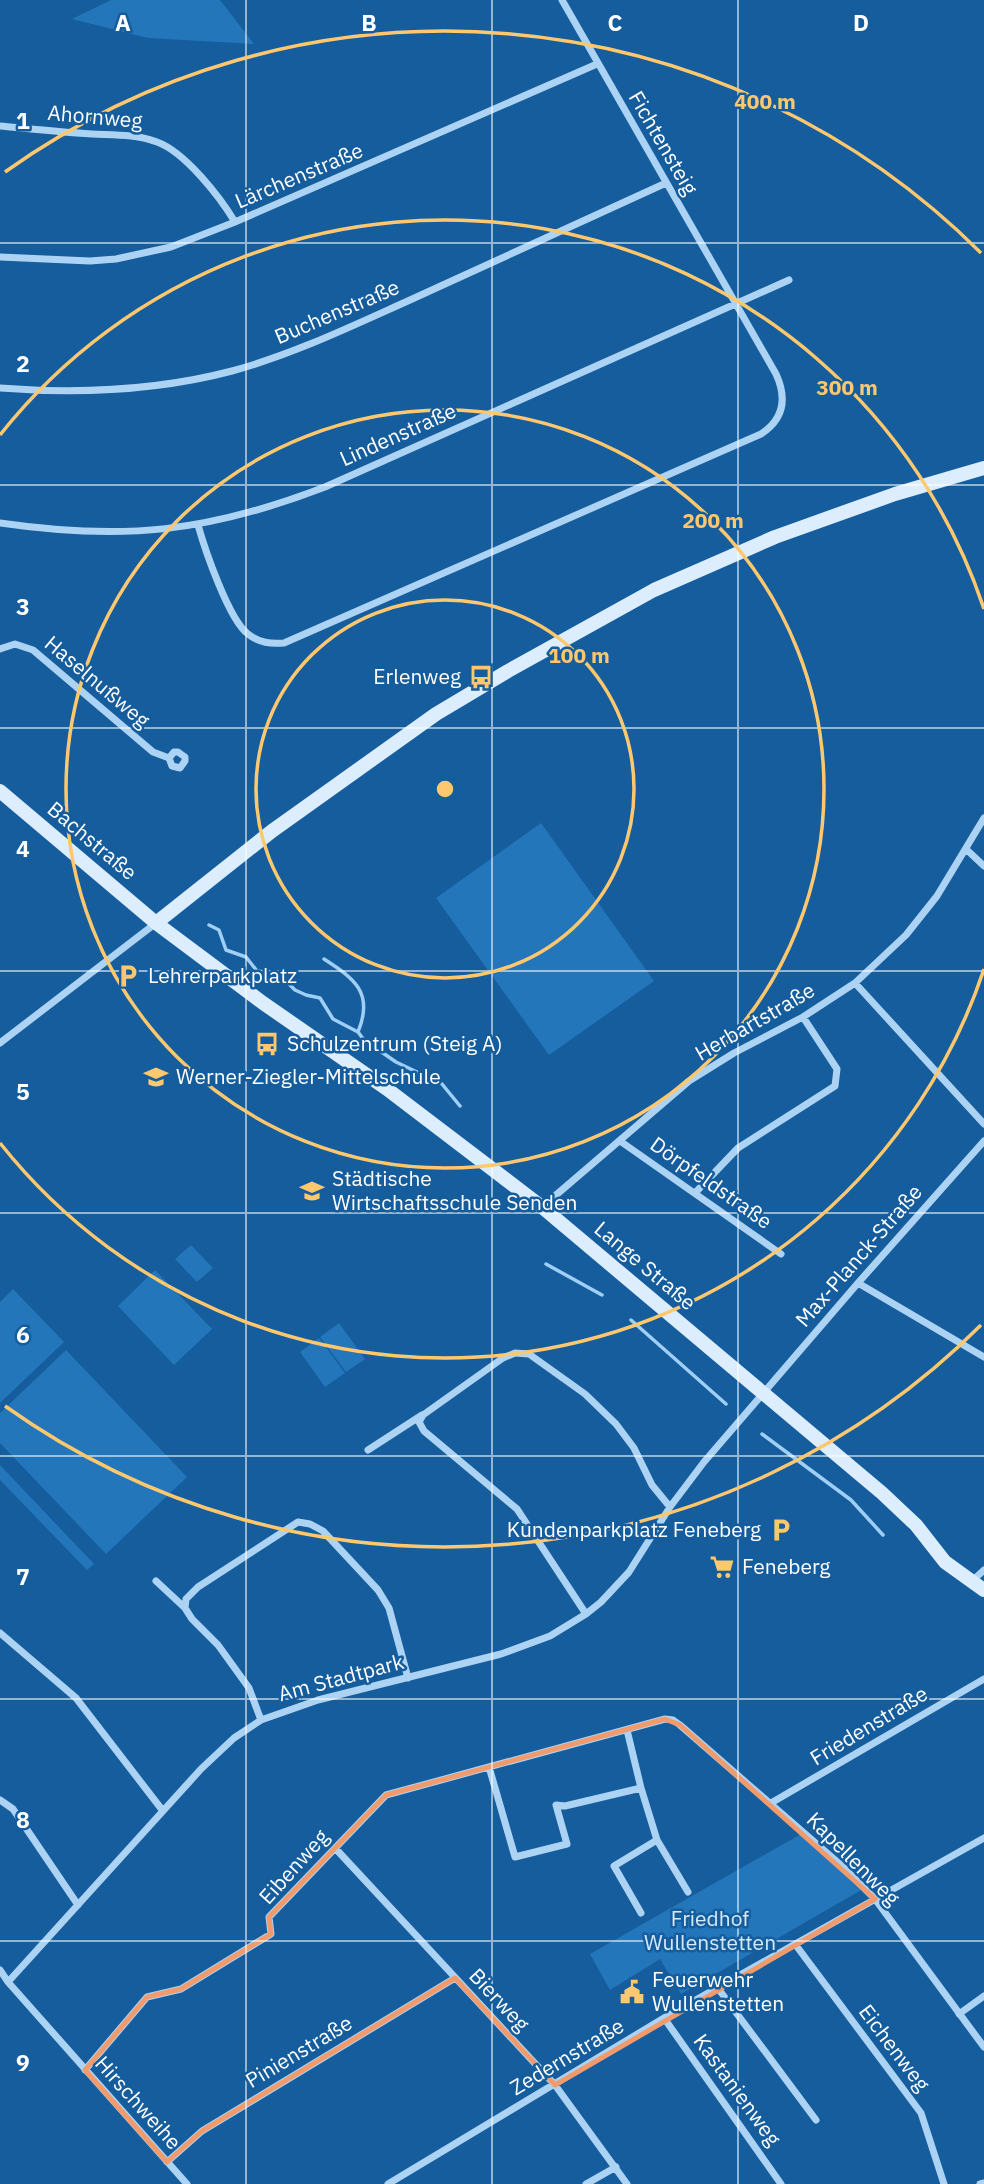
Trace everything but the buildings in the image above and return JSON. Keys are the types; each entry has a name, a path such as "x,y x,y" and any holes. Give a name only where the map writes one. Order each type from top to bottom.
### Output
{"street":[{"name":"Fichtensteig","path":"562,0 734,304"},
{"name":"Lärchenstraße","path":"0,257 116,259 171,247 235,222 597,64"},
{"name":"Ahornweg","path":"0,126 132,137 158,142 180,157 208,185 235,222"},
{"name":"Buchenstraße","path":"0,388 48,391 120,390 233,371 337,332 666,183"},
{"name":"Lindenstraße","path":"0,523 48,530 111,534 198,525 263,510 325,487 789,280"},
{"path":"198,525 203,543 241,627 261,642 284,643 295,640 768,430 775,423 782,407 782,387 734,304"},
{"path":"0,1043 272,831 436,714 508,671 654,590 775,537 895,494 984,468"},
{"name":"Haselnußweg","path":"0,649 15,644 33,650 149,748 169,758"},
{"name":"Bachstraße","path":"0,791 156,923"},
{"name":"Herbartstraße","path":"542,1207 690,1081 734,1053 803,1017 855,983 906,935 937,896 984,818"},
{"path":"967,850 984,866"},
{"name":"Lange Straße","path":"156,923 263,1003 387,1089 542,1207 626,1275 762,1394 897,1506 945,1562 978,1586"},
{"path":"855,983 984,1124"},
{"path":"695,1193 738,1148 835,1086 837,1069 803,1017"},
{"name":"Dörpfeldstraße","path":"620,1141 781,1254"},
{"name":"Max-Planck-Straße","path":"762,1394 984,1141"},
{"path":"858,1283 984,1357"},
{"path":"368,1450 503,1358 515,1353 529,1354 585,1394 616,1424 634,1448 652,1485 670,1507"},
{"name":"Am Stadtpark","path":"8,1982 201,1769 233,1738 261,1720 318,1700 511,1650 550,1636 586,1614 617,1587 643,1552 670,1507 762,1394"},
{"path":"423,1415 419,1422 424,1431 517,1508 586,1614"},
{"path":"185,1608 186,1599 198,1587 298,1522 310,1524 323,1531 378,1590 389,1608 408,1678"},
{"path":"978,1586 984,1570"},
{"path":"156,1581 185,1608 236,1669 249,1688 261,1720"},
{"path":"0,1633 76,1698 163,1811"},
{"name":"Friedenstraße","path":"771,1804 984,1679"},
{"name":"Kapellenweg","path":"673,1720 843,1867 875,1899 984,2047"},
{"name":"Eibenweg","path":"85,2070 146,1997 181,1989 271,1934 269,1917 386,1796 654,1721 673,1720"},
{"path":"627,1730 657,1840 688,1892"},
{"path":"489,1768 514,1857 566,1844 556,1805 565,1806 641,1788"},
{"path":"0,1800 13,1809 78,1905"},
{"name":"Zedernstraße","path":"388,2184 717,1987 984,1838"},
{"path":"641,1913 614,1866 657,1840"},
{"name":"Bierweg","path":"335,1847 555,2085 627,2184"},
{"name":"Eichenweg","path":"795,1944 921,2113 944,2184"},
{"path":"0,1970 8,1982"},
{"name":"Pinienstraße","path":"167,2162 202,2131 455,1978"},
{"name":"Hirschweihe","path":"8,1982 187,2184"},
{"path":"717,1987 816,2120"},
{"path":"959,2014 984,1996"},
{"name":"Kastanienweg","path":"664,2018 781,2184"},
{"path":"586,2184 616,2166"}],"highlighted area":[{"path":"665,1719 680,1725 875,1899 555,2085 455,1978 202,2131 167,2162 85,2070 147,1997 181,1989 271,1934 269,1917 386,1795"}],"green space":[{"path":"111,0 220,0 254,44 148,38 72,19"},
{"path":"541,823 654,981 549,1055 436,898"},
{"path":"191,1245 213,1268 197,1282 175,1259"},
{"path":"155,1270 212,1329 174,1365 118,1306"},
{"path":"13,1289 64,1342 0,1403 0,1302"},
{"path":"339,1323 365,1359 346,1372 320,1337"},
{"path":"319,1338 345,1373 325,1387 300,1352"},
{"path":"66,1350 187,1477 106,1554 0,1443 0,1413"},
{"path":"0,1465 94,1564 87,1570 0,1480"},
{"name":"Friedhof Wullenstetten","path":"801,1834 863,1889 681,1994 660,1959 610,1990 590,1954"}],"waterway":[{"path":"209,925 219,930 226,950 246,957 257,971 279,974 295,990 320,998 333,1019 358,1032"},
{"path":"324,959 345,973 359,988 364,1007 358,1032 364,1040 396,1062 442,1084 460,1106"},
{"path":"546,1264 602,1295"},
{"path":"631,1320 726,1404"},
{"path":"762,1434 851,1500 883,1535"}],"place":[{"name":"Erlenweg","path":"481,677"},
{"name":"Lehrerparkplatz","path":"128,976"},
{"name":"Schulzentrum (Steig A)","path":"267,1044"},
{"name":"Werner-Ziegler-Mittelschule","path":"156,1077"},
{"name":"Städtische Wirtschaftsschule Senden","path":"312,1191"},
{"name":"Kundenparkplatz Feneberg","path":"781,1530"},
{"name":"Feneberg","path":"722,1567"},
{"name":"Feuerwehr Wullenstetten","path":"632,1992"}]}
